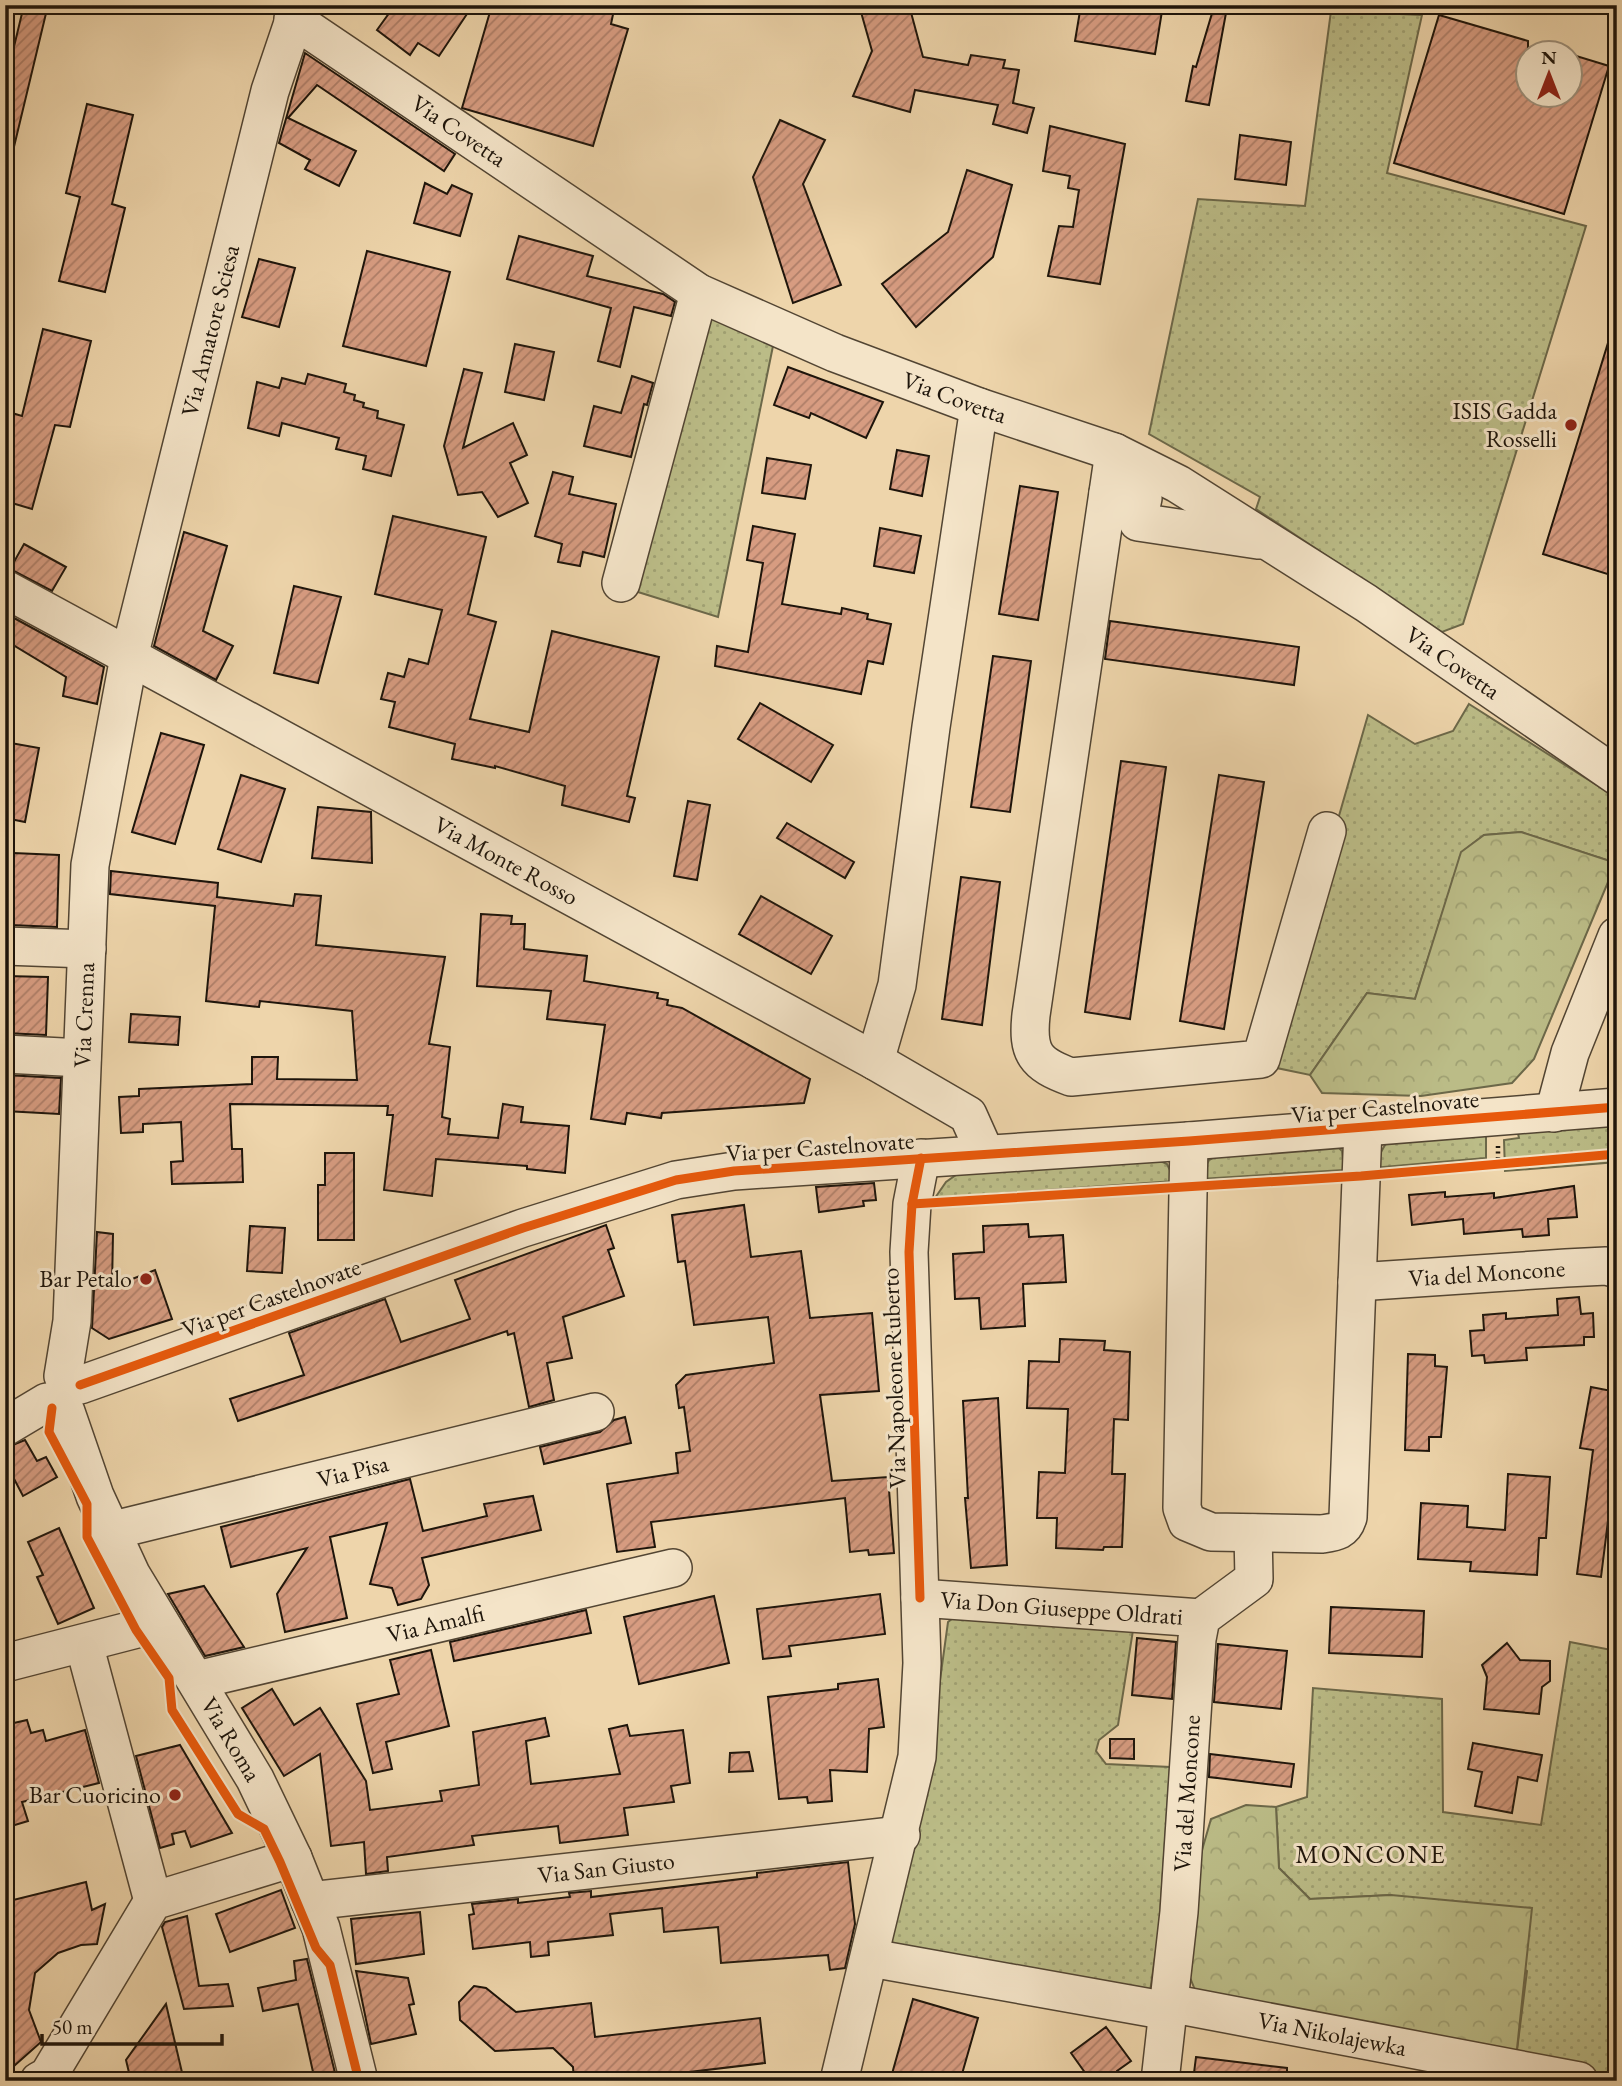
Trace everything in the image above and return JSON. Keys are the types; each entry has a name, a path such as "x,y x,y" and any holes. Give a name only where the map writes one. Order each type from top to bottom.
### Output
{"street":[{"name":"Via Covetta","path":"296,12 699,293 835,353 979,407 1114,452 1133,487 1178,484 1366,603 1617,776"},
{"name":"Via Amatore Sciesa","path":"129,657 270,91 296,12"},
{"path":"621,583 699,293"},
{"path":"875,1060 897,985 930,727 979,407"},
{"path":"1133,487 1138,522 1270,542"},
{"path":"1133,487 1031,1015 1028,1036 1036,1058 1049,1069 1071,1077 1261,1059 1327,831"},
{"name":"Via Monte Rosso","path":"5,589 875,1060 968,1115 985,1153"},
{"name":"Via Crenna","path":"64,1394 72,1321 90,865 129,657"},
{"path":"1554,1112 1570,1053 1617,936"},
{"path":"5,946 87,949"},
{"path":"5,1054 82,1058"},
{"name":"Via per Castelnovate","path":"5,1427 64,1394 523,1228 676,1180 734,1171 1363,1129 1617,1107"},
{"path":"1189,1141 1182,1508 1188,1522 1211,1532 1322,1534 1338,1532 1346,1525 1351,1466 1363,1129"},
{"name":"Via Napoleone Ruberto","path":"839,2081 901,1835 917,1757 922,1663 909,1252 912,1204 921,1158"},
{"name":"Via del Moncone","path":"1357,1282 1605,1266 1617,1269"},
{"name":"Via Roma","path":"64,1394 79,1457 110,1531 160,1623 255,1779 293,1858 321,1928 359,2081"},
{"name":"Via Pisa","path":"110,1531 595,1412"},
{"path":"1202,1618 1254,1579 1253,1533"},
{"name":"Via Amalfi","path":"197,1680 673,1568"},
{"name":"Via Don Giuseppe Oldrati","path":"920,1598 1202,1618"},
{"name":"Via del Moncone","path":"1160,2081 1179,1912 1197,1639 1202,1618"},
{"path":"5,1663 160,1623"},
{"path":"84,1644 153,1901"},
{"name":"Via San Giusto","path":"310,1901 901,1835"},
{"path":"39,2081 48,2076 153,1901 293,1858"},
{"name":"Via Nikolajewka","path":"871,1958 1169,2007 1579,2081"}],"green space":[{"path":"1331,11 1422,15 1387,173 1586,226 1463,624 1442,632 1256,509 1260,497 1149,434 1198,199 1305,206"},
{"path":"710,311 774,341 718,617 638,592 699,314"},
{"path":"1469,704 1617,798 1616,863 1521,832 1484,835 1462,852 1415,999 1367,993 1310,1075 1267,1066 1368,715 1415,744 1453,731"},
{"path":"1521,832 1616,863 1534,1059 1512,1083 1421,1096 1322,1093 1310,1075 1367,993 1415,999 1461,852 1484,835"},
{"path":"1617,1124 1617,1162 1505,1171 1504,1140 1519,1138 1517,1129"},
{"path":"1486,1130 1486,1158 1372,1168 1385,1145 1394,1138"},
{"path":"1333,1142 1342,1151 1344,1170 1200,1179 1209,1160 1226,1151"},
{"path":"1152,1157 1167,1164 1175,1181 935,1198 946,1182 966,1168"},
{"path":"957,1615 1134,1624 1118,1725 1099,1740 1096,1751 1106,1764 1170,1767 1159,1930 1150,1992 888,1954 929,1760 948,1622"},
{"path":"1570,1642 1617,1651 1617,2029 1606,2079 1516,2058 1527,1971 1391,1895 1310,1899 1279,1868 1276,1807 1307,1797 1313,1688 1442,1699 1443,1812 1541,1825"},
{"path":"1246,1805 1276,1807 1279,1868 1310,1899 1391,1895 1532,1908 1516,2058 1195,1990 1189,1975 1198,1864 1211,1819"}],"building":[{"path":"24,5 48,5 13,151 5,150 5,84"},
{"path":"395,5 458,5 467,14 439,56 418,43 410,55 377,30"},
{"path":"492,5 615,5 611,24 628,29 593,146 462,108"},
{"path":"859,5 909,5 923,57 968,65 971,55 1005,60 1003,68 1019,70 1013,103 1034,108 1027,133 993,124 998,105 915,90 910,112 853,96 872,51"},
{"path":"1081,5 1163,5 1155,54 1075,41"},
{"path":"1213,10 1226,13 1209,105 1186,101 1193,66 1196,67"},
{"path":"1439,15 1518,38 1514,38 1514,108 1584,108 1584,58 1609,66 1564,214 1394,163"},
{"path":"305,53 455,154 444,171 317,85 288,118 356,151 339,186 305,169 310,160 279,143"},
{"path":"87,104 133,115 112,204 125,208 105,292 59,281 80,197 66,193"},
{"path":"780,120 825,140 803,184 841,285 793,303 753,177"},
{"path":"1050,126 1125,144 1100,284 1048,276 1059,226 1073,227 1079,190 1068,188 1070,176 1043,171"},
{"path":"1240,135 1291,142 1286,185 1235,179"},
{"path":"967,170 1012,185 993,257 916,327 882,284 948,232"},
{"path":"425,183 447,194 452,185 472,194 460,236 414,223"},
{"path":"519,236 593,256 587,276 663,294 675,302 671,316 634,307 620,367 598,361 611,308 507,279"},
{"path":"367,251 450,272 426,366 343,346"},
{"path":"259,259 295,268 279,327 242,317"},
{"path":"43,329 91,341 70,427 55,425 32,509 5,501 5,437 12,413 22,416"},
{"path":"1612,330 1617,331 1617,577 1543,554"},
{"path":"515,344 554,352 544,400 505,392"},
{"path":"788,367 883,402 866,438 811,413 809,418 774,405"},
{"path":"464,369 482,373 463,448 513,423 527,455 510,463 528,503 498,517 482,492 458,495 444,446"},
{"path":"308,374 346,384 344,392 355,395 354,400 364,403 363,407 378,411 377,418 404,425 391,476 363,469 366,456 336,449 339,438 282,423 279,436 248,428 257,382 279,388 282,378 305,384"},
{"path":"632,376 653,383 647,405 644,404 631,457 584,446 594,406 621,413"},
{"path":"897,450 929,456 922,496 890,489"},
{"path":"767,458 811,465 805,499 762,493"},
{"path":"553,472 573,477 569,494 616,504 604,557 583,552 580,566 558,562 562,544 535,536"},
{"path":"1020,486 1058,492 1038,620 999,614"},
{"path":"393,516 486,537 468,614 496,622 470,719 529,732 552,631 659,657 627,796 635,798 629,822 562,805 565,786 495,766 452,759 455,744 389,727 395,702 381,699 388,673 404,677 409,659 428,664 442,610 375,594"},
{"path":"753,526 795,534 782,604 841,614 842,608 868,614 867,619 891,624 883,664 868,661 861,694 715,666 717,646 748,652 763,563 747,560"},
{"path":"880,528 921,536 914,573 874,566"},
{"path":"184,532 227,546 203,631 233,646 216,680 154,646"},
{"path":"24,544 66,567 52,591 10,569"},
{"path":"294,586 341,597 318,683 274,673"},
{"path":"14,618 104,667 97,704 63,696 66,677 5,640"},
{"path":"1110,621 1299,647 1294,685 1105,659"},
{"path":"993,656 1031,661 1010,812 971,807"},
{"path":"760,703 833,745 811,782 738,739"},
{"path":"161,733 204,745 175,844 132,832"},
{"path":"5,742 39,748 25,822 5,818"},
{"path":"1121,761 1166,767 1130,1019 1085,1012"},
{"path":"241,775 285,789 261,862 218,849"},
{"path":"1219,775 1264,782 1224,1029 1180,1021"},
{"path":"688,801 710,805 697,880 674,876"},
{"path":"318,807 371,812 372,863 312,858"},
{"path":"787,823 854,862 845,878 777,838"},
{"path":"13,853 59,855 57,927 10,925"},
{"path":"111,871 218,883 217,897 293,906 295,894 321,896 316,945 445,957 429,1044 450,1047 442,1117 450,1119 448,1134 498,1138 503,1104 523,1107 521,1122 569,1126 565,1173 527,1169 527,1166 436,1159 432,1196 384,1190 393,1115 387,1115 388,1106 230,1104 232,1149 242,1149 243,1182 172,1184 171,1162 183,1161 181,1122 143,1124 143,1132 121,1133 119,1097 139,1096 139,1089 252,1084 252,1057 278,1057 277,1079 357,1080 352,1011 260,1001 259,1007 206,1001 215,906 110,894"},
{"path":"961,877 1000,882 982,1025 942,1019"},
{"path":"761,896 832,936 811,974 739,934"},
{"path":"481,914 512,916 511,924 525,924 524,949 587,956 584,981 658,993 657,998 668,1000 667,1005 682,1008 810,1079 804,1103 662,1113 661,1118 627,1113 625,1124 591,1119 605,1025 547,1019 551,991 477,986"},
{"path":"5,976 48,977 46,1035 5,1033"},
{"path":"131,1014 180,1017 178,1045 129,1042"},
{"path":"5,1075 61,1078 59,1114 5,1111"},
{"path":"325,1153 354,1153 354,1240 318,1240 318,1185 325,1185"},
{"path":"874,1183 876,1200 863,1201 864,1206 819,1212 816,1187"},
{"path":"1574,1186 1577,1217 1548,1219 1549,1235 1523,1237 1522,1229 1464,1234 1463,1219 1412,1225 1409,1195 1445,1192 1445,1197 1494,1193 1494,1198"},
{"path":"744,1205 751,1257 801,1251 810,1318 872,1313 879,1391 820,1395 832,1481 888,1477 894,1553 869,1555 868,1550 850,1552 845,1498 651,1522 655,1547 617,1552 607,1484 678,1473 676,1453 690,1451 684,1407 679,1408 676,1385 686,1375 774,1363 768,1317 694,1325 685,1261 678,1262 672,1215"},
{"path":"1028,1224 1029,1237 1063,1235 1066,1282 1023,1284 1025,1326 981,1329 979,1298 955,1299 953,1254 984,1252 983,1226"},
{"path":"606,1225 614,1248 608,1250 624,1296 563,1317 572,1358 547,1363 554,1400 529,1407 514,1333 508,1335 507,1331 238,1421 230,1399 304,1375 289,1333 385,1299 401,1342 470,1319 455,1280"},
{"path":"250,1226 285,1228 282,1273 247,1271"},
{"name":"Bar Petalo","path":"97,1232 113,1234 112,1287 155,1270 172,1319 109,1339 92,1328"},
{"path":"1579,1297 1581,1314 1593,1313 1594,1337 1584,1337 1584,1345 1526,1348 1527,1360 1485,1363 1484,1355 1472,1356 1470,1331 1484,1330 1483,1315 1506,1313 1506,1319 1558,1315 1557,1299"},
{"path":"1060,1339 1105,1341 1104,1350 1130,1352 1128,1420 1114,1419 1112,1474 1125,1474 1122,1547 1104,1547 1103,1550 1056,1548 1057,1518 1037,1518 1039,1472 1065,1473 1068,1409 1027,1408 1029,1361 1059,1362"},
{"path":"1408,1354 1435,1355 1435,1366 1447,1367 1441,1437 1429,1437 1429,1451 1405,1450"},
{"path":"1591,1387 1617,1392 1617,1514 1609,1513 1601,1577 1577,1574 1593,1450 1580,1448"},
{"path":"998,1398 1007,1565 971,1568 965,1498 968,1498 963,1401"},
{"path":"625,1417 631,1443 544,1464 540,1447 600,1432 614,1420"},
{"path":"25,1440 37,1461 46,1457 57,1477 23,1496 12,1475 5,1479 5,1448"},
{"path":"1508,1474 1550,1477 1546,1538 1539,1538 1537,1575 1470,1571 1471,1562 1418,1559 1421,1503 1468,1506 1467,1527 1505,1530"},
{"path":"410,1479 423,1531 487,1516 484,1504 533,1496 541,1530 422,1558 429,1585 421,1599 398,1605 392,1588 370,1584 387,1523 330,1537 347,1618 285,1632 277,1594 307,1548 231,1567 221,1527"},
{"path":"59,1528 94,1608 58,1624 37,1577 43,1575 28,1542"},
{"path":"204,1586 244,1647 205,1656 168,1594"},
{"path":"880,1594 885,1634 789,1646 791,1656 763,1659 757,1609"},
{"path":"714,1596 729,1663 639,1684 624,1617"},
{"path":"1331,1607 1424,1611 1422,1657 1329,1653"},
{"path":"586,1610 591,1633 454,1661 450,1642"},
{"path":"1137,1638 1176,1642 1172,1699 1132,1695"},
{"path":"1507,1643 1520,1660 1550,1661 1550,1681 1542,1687 1539,1714 1484,1709 1487,1677 1482,1665"},
{"path":"1218,1644 1287,1651 1281,1709 1214,1702"},
{"path":"431,1650 449,1726 386,1742 392,1769 373,1773 357,1704 399,1694 390,1660"},
{"path":"878,1679 884,1727 869,1729 867,1772 830,1770 832,1801 808,1803 807,1797 779,1799 768,1697 838,1689 838,1684"},
{"path":"272,1689 294,1725 320,1708 366,1781 370,1810 442,1801 440,1791 479,1785 473,1732 545,1718 549,1736 526,1741 531,1784 620,1774 609,1729 627,1725 630,1736 683,1730 690,1783 671,1786 674,1802 624,1808 628,1835 560,1843 558,1826 472,1836 474,1845 387,1857 388,1871 366,1874 364,1842 331,1846 320,1754 284,1776 242,1708"},
{"path":"27,1720 31,1733 43,1730 46,1741 85,1730 99,1783 22,1802 28,1821 5,1828 5,1725"},
{"path":"1110,1739 1134,1739 1134,1759 1110,1758"},
{"path":"1473,1743 1542,1755 1537,1781 1518,1777 1512,1813 1475,1806 1482,1772 1468,1769"},
{"name":"Bar Cuoricino","path":"180,1745 232,1833 191,1847 185,1831 172,1834 174,1844 160,1848 136,1756"},
{"path":"749,1752 753,1771 729,1772 730,1753"},
{"path":"1210,1754 1294,1764 1291,1787 1209,1777"},
{"path":"848,1862 855,1924 845,1968 830,1970 828,1955 721,1963 718,1927 664,1932 662,1908 610,1914 613,1935 548,1942 549,1955 531,1957 530,1942 473,1949 469,1915 474,1914 472,1904 518,1899 518,1903 570,1897 569,1893 591,1891 591,1897 757,1877 757,1873"},
{"path":"86,1882 92,1910 105,1904 97,1944 81,1945 58,1953 35,1973 29,2010 41,2042 5,2074 5,1902"},
{"path":"281,1890 295,1928 230,1952 216,1914"},
{"path":"420,1912 424,1954 356,1964 351,1919"},
{"path":"187,1916 199,1986 228,1984 233,2006 184,2009 162,1927 165,1922"},
{"path":"307,1959 337,2081 315,2081 298,2004 263,2011 258,1988 296,1980 294,1961"},
{"path":"356,1971 408,1978 414,2004 409,2005 416,2034 371,2044"},
{"path":"474,1986 486,1988 516,2012 591,2003 595,2037 760,2018 765,2063 614,2081 574,2081 573,2067 553,2048 495,2051 460,2020 459,2002"},
{"path":"913,1999 978,2018 960,2081 890,2081"},
{"path":"166,2004 184,2081 131,2081 126,2060"},
{"path":"1106,2027 1131,2061 1117,2071 1119,2081 1091,2081 1071,2053"},
{"path":"1196,2057 1287,2068 1287,2081 1193,2081"}],"cycle path":[{"path":"80,1385 523,1228 676,1180 734,1171 1189,1141 1617,1107"},
{"path":"912,1204 1361,1176 1617,1154"},
{"path":"920,1598 909,1252 912,1204 921,1158"},
{"path":"52,1408 49,1432 87,1504 87,1537 136,1630 169,1678 172,1710 238,1814 264,1829 316,1948 330,1965 359,2081"}],"place":[{"name":"ISIS Gadda Rosselli","path":"1571,425"},
{"name":"Bar Petalo","path":"146,1279"},
{"name":"Bar Cuoricino","path":"175,1795"}],"district":[{"name":"MONCONE","path":"1371,1854"}]}
